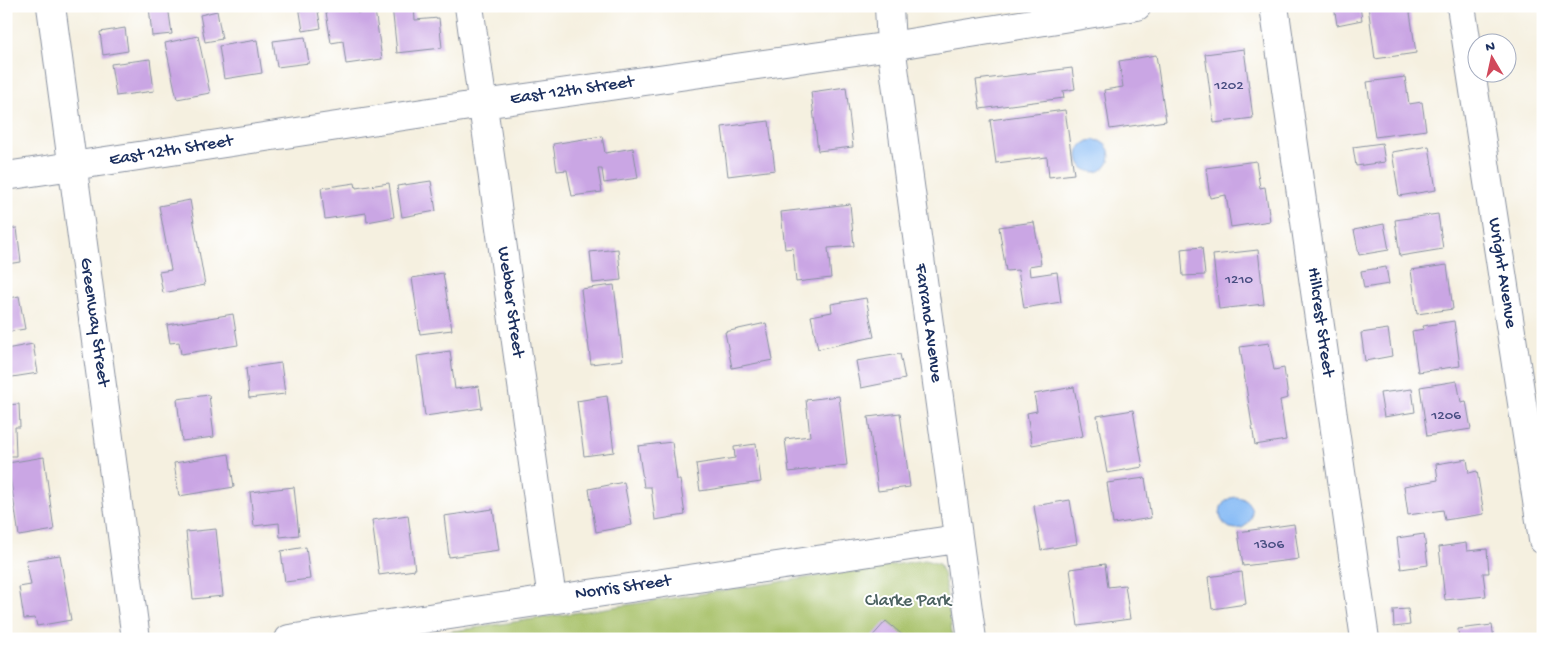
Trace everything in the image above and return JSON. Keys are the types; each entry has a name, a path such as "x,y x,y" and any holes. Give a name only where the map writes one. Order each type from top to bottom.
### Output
{"street":[{"name":"Greenway Street","path":"51,6 136,639"},
{"name":"Webber Street","path":"469,6 552,599"},
{"name":"Farrand Avenue","path":"889,6 891,46 972,639"},
{"name":"East 12th Street","path":"6,176 483,104 891,46 1137,6"},
{"name":"Hillcrest Street","path":"1274,6 1365,639"},
{"name":"Wright Avenue","path":"1461,6 1543,540"},
{"name":"Norris Street","path":"289,639 957,539"}],"green space":[{"name":"Clarke Park","path":"925,560 939,564 944,576 953,639 401,639"}],"water":[{"path":"1094,140 1105,145 1110,156 1105,167 1094,172 1083,167 1078,156 1083,145"},
{"path":"1236,497 1242,498 1247,502 1251,507 1251,519 1247,524 1242,528 1236,529 1230,528 1225,524 1221,519 1220,513 1221,507 1225,502 1230,498"}],"building":[{"path":"149,6 168,6 172,34 152,36"},
{"path":"299,6 317,6 321,28 303,31"},
{"path":"325,6 356,6 357,13 375,10 382,59 346,64 343,41 331,43"},
{"path":"392,6 414,6 415,20 439,18 442,48 397,53"},
{"path":"1334,6 1360,6 1362,20 1337,25"},
{"path":"1368,6 1409,6 1416,53 1375,59"},
{"path":"217,11 222,39 205,42 200,15"},
{"path":"125,28 128,51 103,55 100,32"},
{"path":"198,36 210,93 177,99 165,43"},
{"path":"305,37 309,63 277,67 273,41"},
{"path":"257,40 262,73 224,79 219,46"},
{"path":"1244,49 1253,118 1214,123 1205,54"},
{"path":"1156,55 1166,121 1110,129 1104,90 1123,87 1119,61"},
{"path":"150,59 154,91 116,96 111,64"},
{"path":"1072,68 1075,89 1063,91 1064,98 980,109 976,80"},
{"path":"1405,77 1409,104 1422,102 1426,130 1375,137 1367,82"},
{"path":"846,87 853,147 818,151 811,92"},
{"path":"1065,110 1074,174 1049,177 1047,157 996,163 990,120"},
{"path":"769,121 775,170 728,176 722,127"},
{"path":"602,136 605,153 633,148 638,178 604,183 602,169 598,169 602,192 572,196 567,170 557,171 553,144"},
{"path":"1382,143 1385,162 1356,166 1353,147"},
{"path":"1429,146 1436,190 1399,196 1392,152"},
{"path":"1256,161 1260,188 1265,187 1270,221 1231,227 1226,195 1210,198 1206,168"},
{"path":"431,181 436,211 402,217 397,186"},
{"path":"355,183 356,188 389,183 394,217 367,222 366,213 325,219 321,188"},
{"path":"190,200 205,285 163,293 159,272 171,270 159,206"},
{"path":"850,204 854,246 828,248 831,278 796,282 793,248 785,249 781,212"},
{"path":"1438,214 1443,249 1400,256 1395,220"},
{"path":"1034,222 1041,264 1029,266 1030,276 1057,272 1061,302 1024,308 1018,270 1006,271 999,227"},
{"path":"1384,224 1389,250 1359,255 1354,230"},
{"path":"17,228 21,262 6,264 6,229"},
{"path":"1202,247 1205,275 1183,276 1181,249"},
{"path":"618,249 621,280 593,283 590,252"},
{"path":"1258,250 1264,304 1219,309 1213,255"},
{"path":"1447,265 1453,309 1417,314 1411,270"},
{"path":"1386,267 1389,284 1364,288 1361,271"},
{"path":"443,273 452,330 420,334 412,278"},
{"path":"614,285 623,360 591,364 581,289"},
{"path":"19,296 25,329 6,332 6,299"},
{"path":"866,298 874,337 818,349 811,316 832,312 831,304"},
{"path":"233,314 238,345 181,354 179,342 170,343 167,325"},
{"path":"1454,321 1460,366 1418,372 1412,331 1424,329 1423,326"},
{"path":"766,323 773,360 732,368 725,332"},
{"path":"1388,329 1392,356 1365,361 1361,333"},
{"path":"1269,343 1274,370 1284,368 1288,398 1280,400 1286,440 1255,445 1240,347"},
{"path":"33,344 38,373 6,378 6,349"},
{"path":"450,351 455,389 479,386 482,408 425,416 417,356"},
{"path":"900,354 905,379 861,388 856,361"},
{"path":"281,363 285,394 249,398 246,368"},
{"path":"1457,381 1461,402 1466,401 1471,429 1427,436 1420,387"},
{"path":"1074,387 1083,436 1032,445 1027,413 1037,411 1034,394"},
{"path":"1412,389 1415,412 1384,417 1380,393"},
{"path":"209,395 214,437 182,441 177,399"},
{"path":"607,396 614,452 584,456 577,401"},
{"path":"839,396 847,465 789,472 785,439 810,436 806,400"},
{"path":"19,404 20,427 15,427 16,456 6,456 6,405"},
{"path":"1133,410 1143,467 1107,473 1097,416"},
{"path":"900,413 910,487 878,491 868,417"},
{"path":"672,442 677,480 680,480 685,515 655,520 651,487 644,487 638,446"},
{"path":"756,444 761,482 700,491 696,464 735,458 734,447"},
{"path":"229,454 234,487 179,496 174,463"},
{"path":"44,457 54,530 19,536 8,463"},
{"path":"1467,459 1469,473 1477,471 1484,514 1445,520 1443,510 1408,515 1404,486 1438,480 1436,464"},
{"path":"1145,478 1151,518 1113,524 1107,483"},
{"path":"624,482 632,525 596,532 589,489"},
{"path":"294,487 299,535 280,537 279,523 254,526 250,492"},
{"path":"1070,500 1077,544 1041,550 1034,506"},
{"path":"493,509 499,550 449,557 444,516"},
{"path":"408,515 415,570 379,575 372,520"},
{"path":"1294,524 1299,559 1243,566 1238,532"},
{"path":"216,529 223,596 193,599 186,532"},
{"path":"1424,534 1428,565 1401,569 1397,538"},
{"path":"1466,543 1467,551 1487,549 1489,573 1483,573 1486,596 1445,600 1439,547"},
{"path":"306,547 310,579 285,582 281,551"},
{"path":"60,555 71,620 37,626 35,618 24,619 19,587 31,585 26,560"},
{"path":"1105,564 1108,587 1125,585 1130,619 1078,626 1070,569"},
{"path":"1242,572 1246,604 1212,609 1208,577"},
{"path":"1408,609 1410,625 1394,627 1393,610"},
{"path":"886,621 905,637 903,639 870,639"},
{"path":"1492,625 1494,639 1459,639 1458,629"}]}
